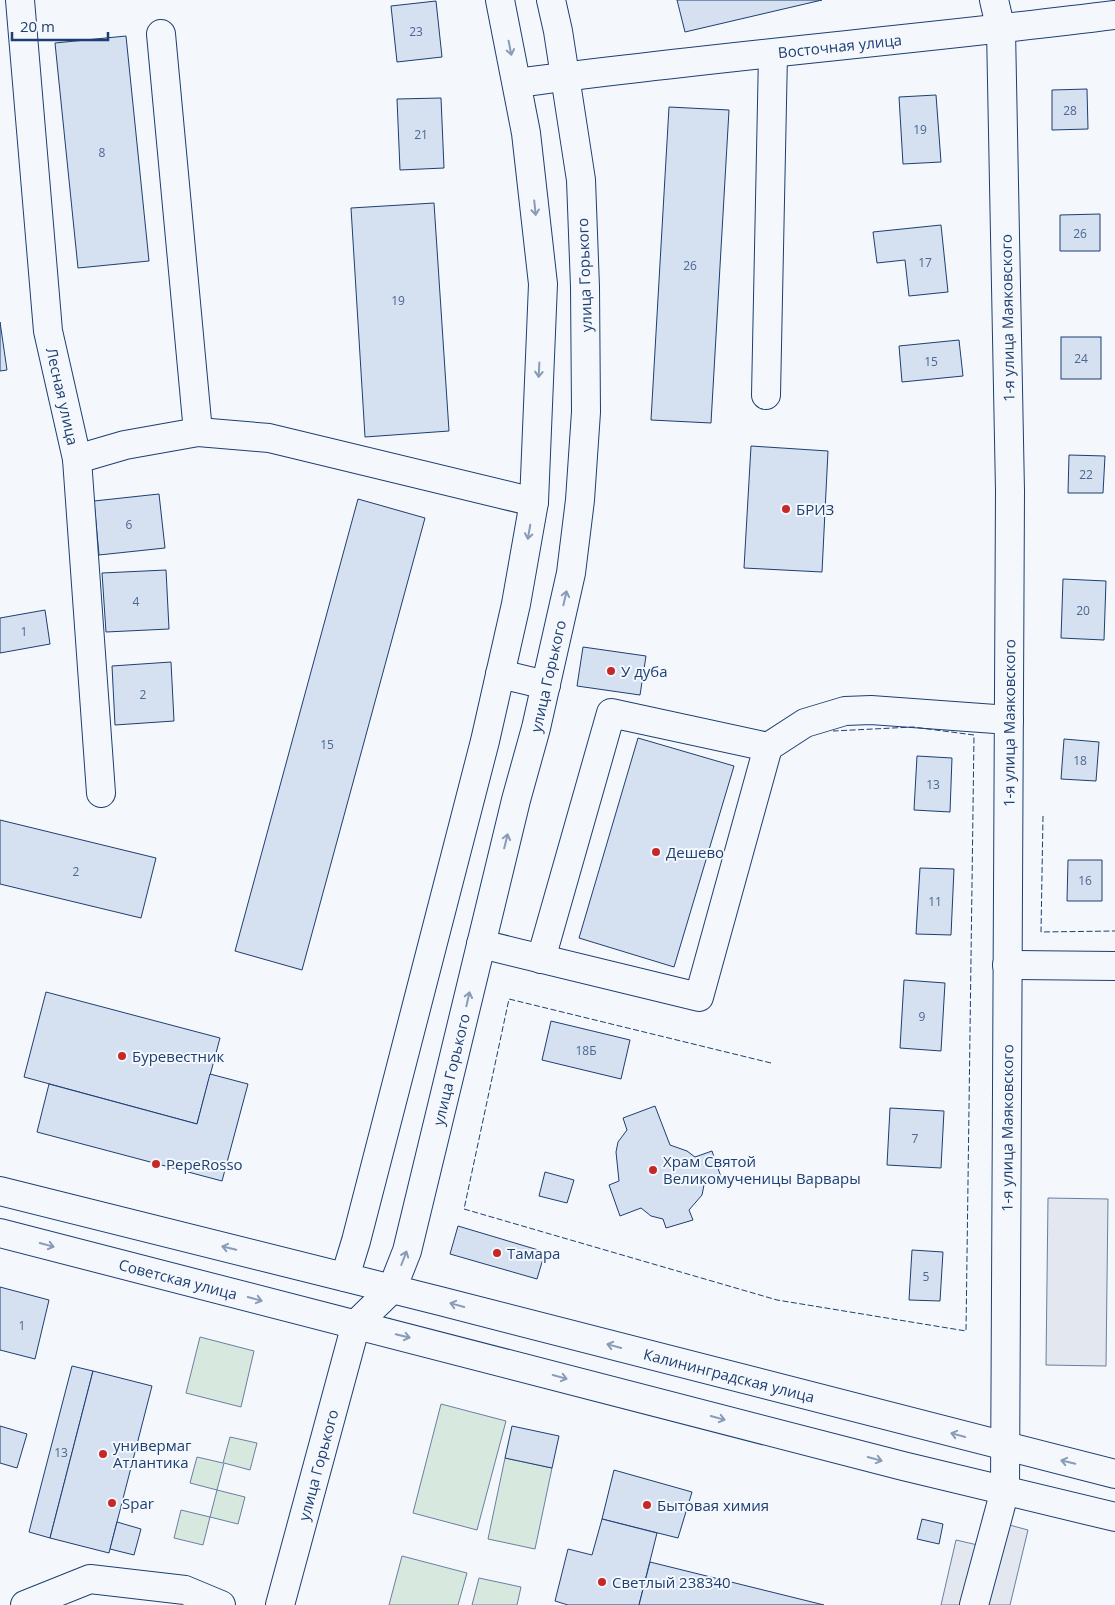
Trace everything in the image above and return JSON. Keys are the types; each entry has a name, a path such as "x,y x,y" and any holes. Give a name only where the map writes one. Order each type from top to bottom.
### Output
{"street":[{"name":"Лесная улица","path":"20,0 48,331 77,459 101,792"},
{"name":"улица Горького","path":"280,1605 356,1324 345,1277 439,924 500,674 516,604 534,502 543,284 526,133 500,0"},
{"name":"улица Горького","path":"356,1324 392,1289 407,1252 546,685 571,573 580,500 586,412 585,287 580,180 565,77 551,0"},
{"name":"1-я улица Маяковского","path":"974,1605 1005,1490 1010,491 1001,30 994,0"},
{"name":"Восточная улица","path":"517,84 565,77 1001,30 1115,15"},
{"path":"161,34 198,432"},
{"path":"766,395 773,54"},
{"path":"77,459 124,445 198,432 269,438 534,502"},
{"path":"500,674 546,685"},
{"path":"481,944 699,997 768,747 805,724 846,711 871,710 1009,720"},
{"path":"541,959 611,713 768,747"},
{"path":"1008,965 1115,966"},
{"path":"0,1191 345,1277"},
{"name":"Советская улица","path":"0,1232 356,1324"},
{"name":"Калининградская улица","path":"345,1277 1005,1448 1115,1474"},
{"path":"356,1324 903,1466 1115,1517"},
{"path":"25,1605 90,1579 185,1590 222,1605"}],"shaded area":[{"path":"1048,1198 1108,1199 1106,1366 1046,1365"},
{"path":"200,1337 254,1351 241,1407 186,1393"},
{"path":"441,1404 506,1421 477,1530 413,1513"},
{"path":"230,1437 257,1443 250,1470 224,1463 217,1490 190,1483 197,1457 223,1463"},
{"path":"505,1458 552,1468 535,1549 488,1539"},
{"path":"217,1490 245,1497 238,1524 210,1517"},
{"path":"181,1510 210,1517 203,1545 174,1538"},
{"path":"1002,1523 1028,1530 1010,1605 941,1605 956,1540 995,1549"},
{"path":"402,1556 467,1573 458,1605 389,1605"},
{"path":"479,1578 521,1587 517,1605 472,1605"}],"building":[{"path":"677,0 822,0 685,32"},
{"path":"436,1 442,57 397,62 391,6"},
{"path":"126,36 149,261 78,268 55,43"},
{"path":"1087,89 1088,129 1052,130 1052,90"},
{"path":"936,95 941,162 903,164 899,97"},
{"path":"441,98 444,168 400,170 397,99"},
{"path":"669,107 729,110 711,423 651,420"},
{"path":"434,203 449,431 365,437 351,208"},
{"path":"1100,214 1100,251 1060,251 1060,215"},
{"path":"941,225 948,292 909,296 905,260 877,263 873,232"},
{"path":"0,322 7,370 0,371"},
{"path":"1061,337 1101,337 1101,379 1061,379"},
{"path":"959,340 963,376 902,382 899,346"},
{"name":"БРИЗ","path":"751,446 828,451 822,572 744,568"},
{"path":"1069,455 1105,456 1103,493 1068,493"},
{"path":"159,494 165,548 99,555 94,501"},
{"path":"358,499 425,518 302,970 235,951"},
{"path":"166,570 169,629 106,632 102,573"},
{"path":"1063,579 1106,581 1104,640 1061,638"},
{"path":"45,610 50,644 0,653 0,618"},
{"name":"У дуба","path":"583,647 646,656 640,695 577,686"},
{"path":"171,662 174,721 115,725 112,666"},
{"name":"Дешево","path":"638,738 734,766 674,967 579,938"},
{"path":"1064,739 1099,742 1096,781 1061,779"},
{"path":"917,756 952,758 950,812 914,810"},
{"path":"0,820 156,858 141,918 0,884"},
{"path":"1068,860 1102,860 1102,901 1067,901"},
{"path":"920,868 954,869 951,935 916,934"},
{"path":"904,980 945,983 941,1051 900,1048"},
{"name":"Буревестник","path":"46,992 220,1038 197,1124 24,1077"},
{"path":"551,1021 630,1040 621,1079 542,1060"},
{"path":"210,1074 248,1084 222,1181 37,1132 49,1084 197,1124"},
{"path":"655,1106 670,1145 687,1151 695,1157 712,1151 721,1177 704,1185 702,1195 689,1210 693,1220 666,1228 663,1219 651,1216 641,1208 620,1216 609,1185 619,1181 616,1152 618,1142 627,1130 623,1118"},
{"path":"890,1108 944,1111 941,1168 887,1165"},
{"path":"545,1172 574,1180 567,1203 539,1196"},
{"name":"Тамара","path":"458,1226 545,1252 537,1279 450,1254"},
{"path":"912,1250 943,1252 940,1301 909,1300"},
{"path":"0,1287 49,1300 35,1359 0,1350"},
{"path":"72,1366 93,1371 50,1538 29,1532"},
{"name":"универмаг Атлантика","path":"93,1371 152,1386 109,1553 50,1538"},
{"path":"0,1426 27,1434 17,1468 0,1463"},
{"path":"512,1426 559,1436 552,1468 505,1458"},
{"name":"Бытовая химия","path":"614,1470 692,1492 678,1538 602,1519"},
{"name":"Светлый 238340","path":"602,1519 657,1533 639,1605 568,1605 555,1601 568,1549 592,1555"},
{"path":"922,1519 943,1524 939,1544 917,1539"},
{"path":"117,1522 141,1529 134,1555 110,1549"},
{"path":"650,1562 824,1605 639,1605"}],"fence":[{"path":"771,1063 509,999 464,1209 777,1300 966,1331 974,735 913,727 833,731"},
{"path":"1043,816 1041,932 1115,931"}],"place":[{"name":"БРИЗ","path":"786,509"},
{"name":"У дуба","path":"611,671"},
{"name":"Дешево","path":"656,852"},
{"name":"Буревестник","path":"122,1056"},
{"name":"PepeRosso","path":"156,1164"},
{"name":"Храм Святой Великомученицы Варвары","path":"653,1170"},
{"name":"Тамара","path":"497,1253"},
{"name":"универмаг Атлантика","path":"103,1454"},
{"name":"Spar","path":"112,1503"},
{"name":"Бытовая химия","path":"647,1505"},
{"name":"Светлый 238340","path":"602,1582"}]}
